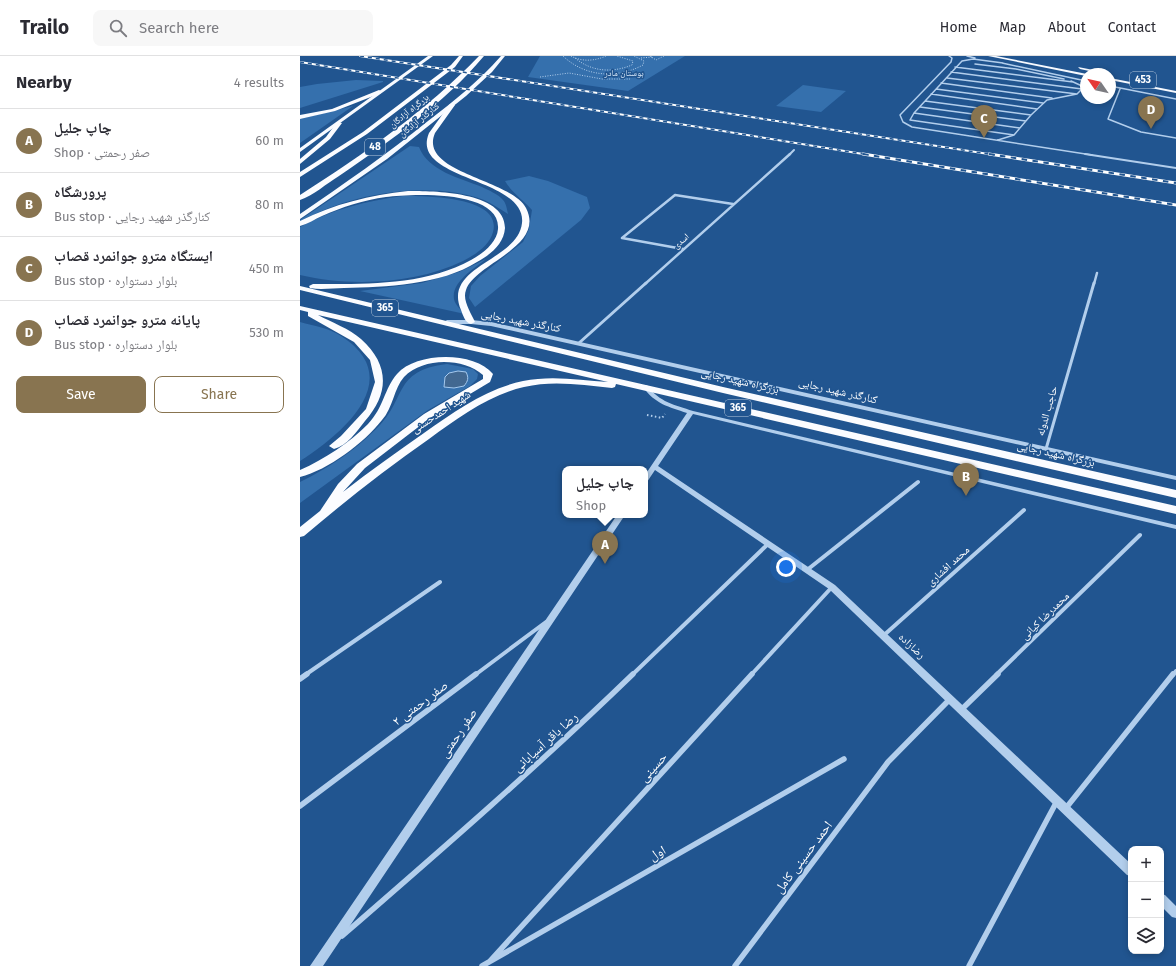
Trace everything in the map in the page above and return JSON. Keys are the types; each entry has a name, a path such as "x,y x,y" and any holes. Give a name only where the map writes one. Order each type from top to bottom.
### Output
{"highway":[{"name":"بزرگراه آزادگان","path":"300,175 365,133 453,66 461,56"},
{"name":"بزرگراه آزادگان","path":"300,198 397,133 447,92 482,56"},
{"path":"300,117 333,110 379,92"},
{"path":"452,105 434,129 430,137 429,145 431,153 443,163 460,173 501,189 523,206 527,218 523,231 516,242 505,253 471,278 462,290 462,300 471,322"},
{"path":"300,162 328,138 339,123"},
{"path":"300,224 323,212 352,202 385,196 420,193 453,195 481,202 490,207 498,215 501,223 500,237 487,252 462,266 445,273 400,283 373,286 300,287"},
{"name":"بزرگراه شهید رجایی","path":"300,287 723,390 1176,494"},
{"path":"300,308 357,340 374,359 380,382 370,410 345,438 300,469"},
{"name":"365","path":"300,308 1176,510"},
{"path":"300,474 330,458 358,438 380,417 390,399 396,382 403,373 413,367 440,360 455,360 471,362 482,367 488,374 487,380 427,416 361,466 342,486 324,513"},
{"name":"شهید احمدحسنی","path":"300,533 363,481 428,434 469,406 503,390 526,384 550,382 646,388"}],"main road":[{"path":"422,62 426,56"},
{"path":"300,150 431,56"},
{"name":"کنارگذر آزادگان","path":"300,217 385,158 452,105 490,71 503,56"},
{"path":"990,56 1080,74"},
{"name":"453","path":"1015,56 1080,68"},
{"name":"453","path":"1116,75 1176,87"},
{"name":"453","path":"1116,80 1176,92"}],"street":[{"name":"اسدی","path":"579,343 794,150"},
{"path":"684,249 622,238 675,195 733,204"},
{"name":"حاجب الدوله","path":"1053,426 1097,273"},
{"name":"کنارگذر شهید رجایی","path":"447,322 490,324 579,343 1176,478"},
{"path":"646,388 650,395 659,402 691,412 1176,527"},
{"path":"648,475 691,412"},
{"name":"رضازاده","path":"654,466 832,587 1128,868"},
{"path":"807,570 918,482"},
{"name":"محمد افشاری","path":"883,636 1024,510"},
{"name":"صفر رحمتی","path":"316,966 619,518"},
{"name":"محمدرضا کیانی","path":"961,710 1140,535"},
{"name":"رضا باقر آسیابانی","path":"329,947 448,844 573,732 768,544"},
{"path":"300,679 440,582"},
{"name":"حسینی","path":"490,961 832,587"},
{"name":"صفر رحمتی ۲","path":"300,806 552,617"},
{"path":"1066,809 1176,671"},
{"name":"احمد حسینی کامل","path":"735,966 888,762 950,699"},
{"name":"اول","path":"482,966 844,758"},
{"path":"968,966 1057,800"},
{"path":"1164,902 1176,913"}],"lane":[{"path":"949,56 952,58 951,62 900,116 900,120 904,124 912,127 1176,168"},
{"path":"967,56 1080,80"},
{"path":"1002,63 973,59 962,61 925,100 910,120 914,122 1014,136"},
{"path":"975,64 1016,69 1073,82 1080,85"},
{"path":"955,67 1073,82"},
{"path":"951,72 1080,89"},
{"path":"947,78 1077,94"},
{"path":"941,83 1052,98 1077,94 1080,91"},
{"path":"1116,88 1176,99"},
{"path":"936,89 1043,103"},
{"path":"1120,89 1108,119 1143,133 1176,138"},
{"path":"931,94 1037,109"},
{"path":"993,140 1014,136 1031,115 1043,103 1052,98"},
{"path":"925,100 1031,115"},
{"path":"920,107 1026,121"},
{"path":"914,113 1020,128"},
{"name":"حاجب الدوله","path":"1046,449 1053,426"}],"path":[{"path":"563,56 577,68 590,72 608,74 636,69 643,65 644,61 641,58"},
{"path":"571,56 585,66 601,70 614,70 632,65 633,61 617,56"},
{"path":"575,58 592,60 606,56"},
{"path":"634,56 641,58 651,56 656,60 664,56"},
{"path":"583,75 590,72"},
{"path":"540,77 564,73 602,79 630,79"},
{"path":"647,416 662,418"}],"green space":[{"name":"بوستان مادر","path":"540,56 685,56 628,91 528,77"},
{"path":"356,80 383,82 300,108 300,87"},
{"path":"803,85 846,91 821,112 776,106"},
{"path":"353,106 300,143 300,119"},
{"path":"410,146 419,147 423,155 430,162 446,173 493,192 503,200 508,214 484,200 462,194 439,191 415,191 366,197 320,212 300,222 300,220"},
{"path":"529,176 548,181 587,197 590,208 581,220 475,307 469,298 471,286 480,276 523,242 529,229 532,210 514,193 505,181"},
{"path":"403,196 460,200 474,205 486,211 493,220 493,232 491,237 477,253 468,259 445,269 425,275 404,279 362,282 320,279 300,275 300,227 325,215 350,207 376,200"},
{"path":"486,259 470,271 456,287 454,299 458,307 465,314 360,291 422,283 459,272"},
{"path":"300,322 336,333 360,353 369,370 369,387 361,404 349,421 317,450 300,461"},
{"path":"447,364 473,369 478,374 477,379 470,386 428,410 300,503 300,482 340,459 367,438 385,419 408,380 417,373 429,368"}],"shaded area":[{"path":"458,371 466,372 468,376 464,386 454,388 444,387 445,377 449,373"}],"railway":[{"path":"360,56 995,155"},
{"path":"300,62 869,155"},
{"path":"863,154 1176,205"},
{"path":"989,154 1176,183"}],"place":[{"name":"پایانه مترو جوانمرد قصاب","path":"1151,129"},
{"name":"ایستگاه مترو جوانمرد قصاب","path":"984,138"},
{"name":"پرورشگاه","path":"966,496"},
{"name":"چاپ جلیل","path":"605,564"}]}
